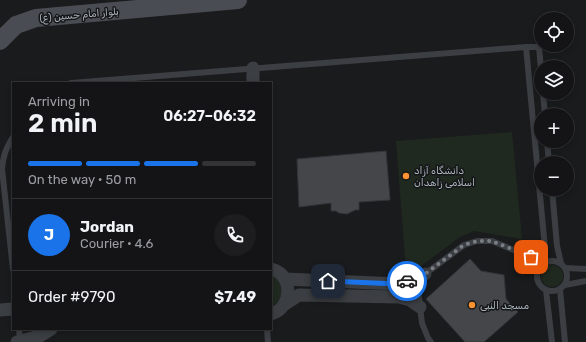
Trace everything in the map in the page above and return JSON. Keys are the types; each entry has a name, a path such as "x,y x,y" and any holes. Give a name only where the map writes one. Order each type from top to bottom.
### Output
{"main road":[{"name":"بلوار امام حسین (ع)","path":"0,41 16,25 36,18 238,0"}],"street":[{"path":"253,68 254,82"},
{"path":"272,269 280,273 286,279 288,292 285,304"},
{"path":"286,279 398,284 410,281 425,274"},
{"path":"272,313 299,295 399,297 410,300 420,307"},
{"path":"0,310 12,309"},
{"path":"18,342 40,336 49,330"}],"lane":[{"path":"526,47 534,133"},
{"path":"84,82 526,47 539,47 540,60"},
{"path":"12,139 2,157 12,259"},
{"path":"535,148 545,248 545,263"},
{"path":"553,196 557,246 568,276 563,287 566,342"},
{"path":"431,342 422,323 418,290 425,274 464,245 477,241 492,241 545,263"},
{"path":"586,269 563,265 553,261 545,263 538,270 537,279 546,290 556,291 563,287 586,281"},
{"path":"546,290 552,342"},
{"path":"18,342 19,330"},
{"path":"267,330 268,342"}],"shaded area":[{"path":"512,132 522,239 474,231 460,237 417,269 406,269 396,141"},
{"path":"548,265 556,265 563,272 563,280 556,287 548,287 541,280 541,272"},
{"path":"272,276 279,282 282,291 279,300 272,306"}],"building":[{"path":"386,151 390,200 359,202 359,210 355,210 347,214 331,211 331,203 299,207 297,159"},
{"name":"مسجد النبی","path":"470,259 481,271 504,275 506,299 518,312 484,342 465,342 426,299"}],"way so far":[{"path":"407,281 425,274 464,245 477,241 492,241 531,257"}],"place":[{"name":"دانشگاه آزاد اسلامی زاهدان","path":"406,176"},
{"name":"مسجد النبی","path":"472,305"}],"route":[{"path":"328,281 398,284 407,281"}]}
